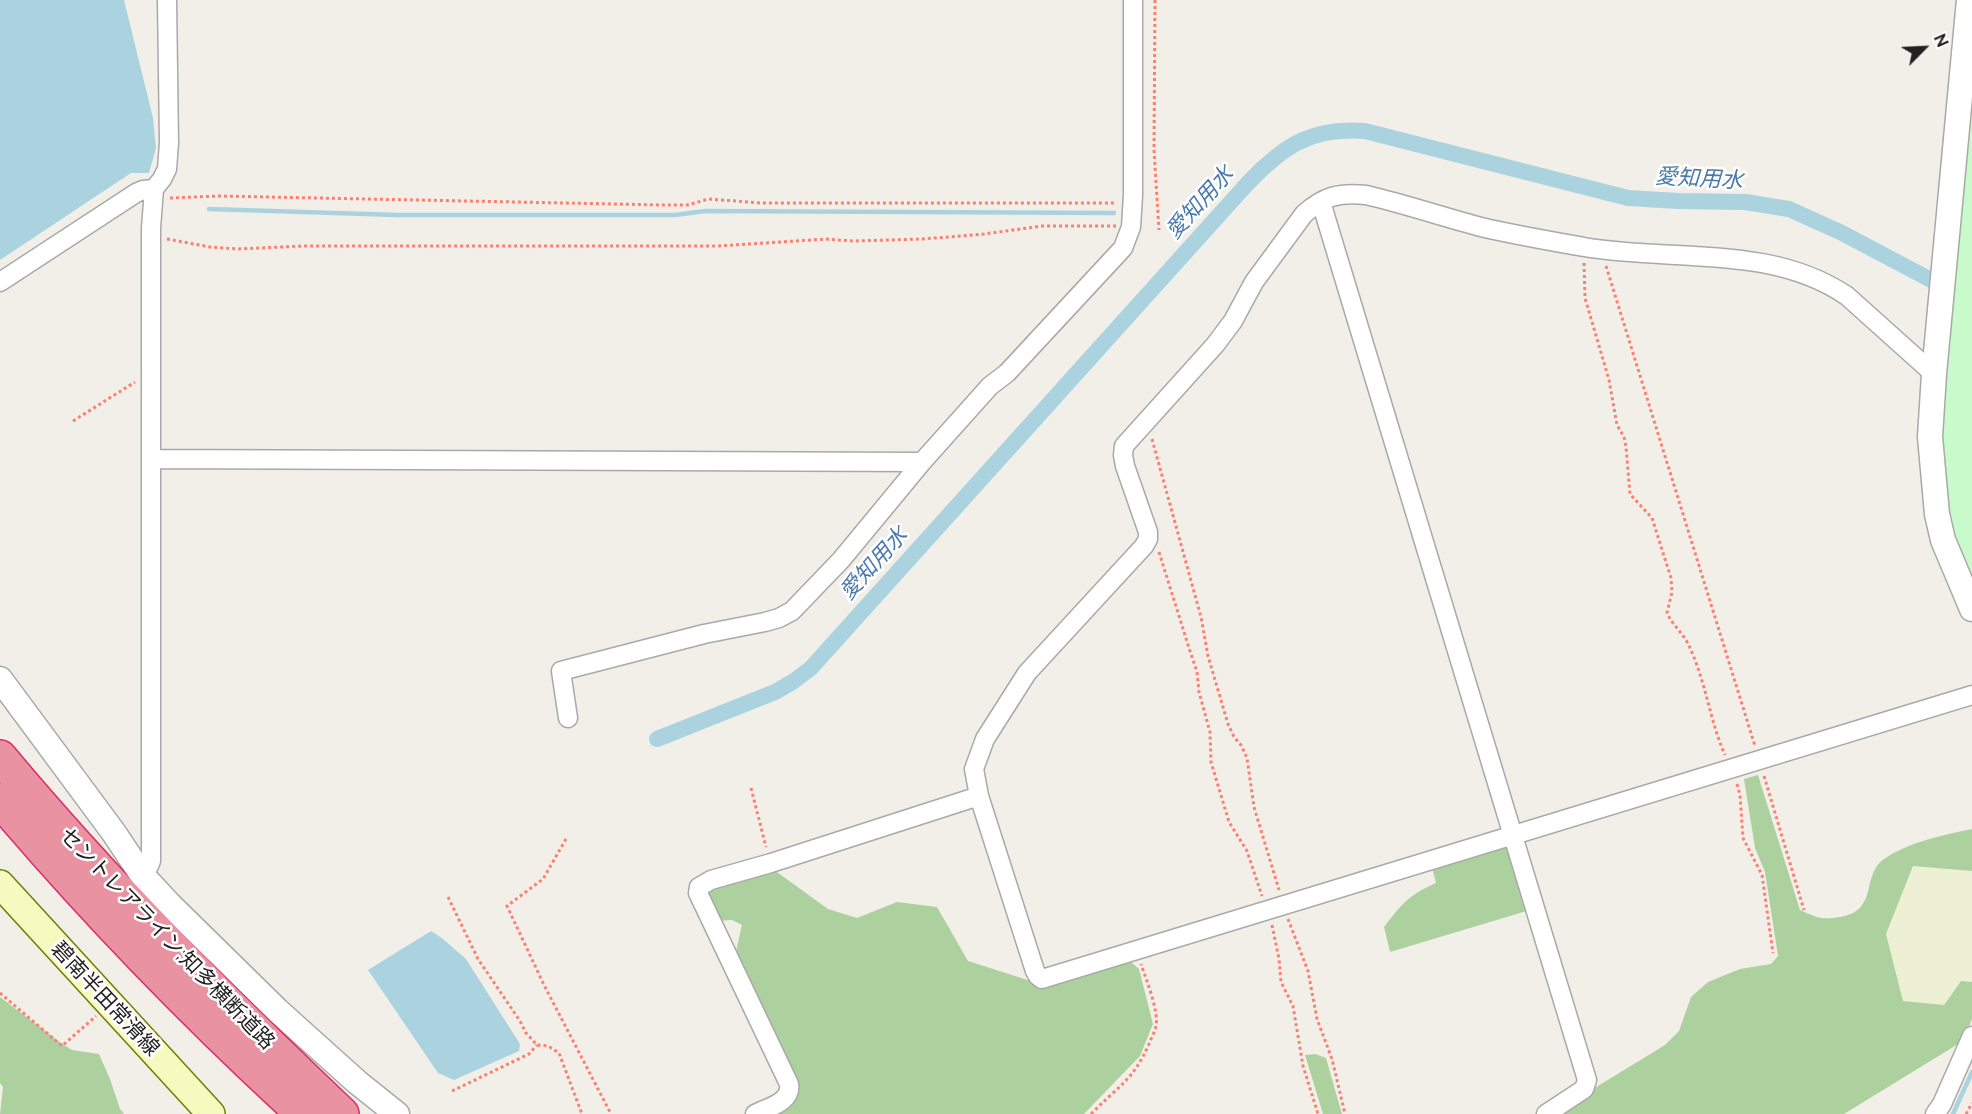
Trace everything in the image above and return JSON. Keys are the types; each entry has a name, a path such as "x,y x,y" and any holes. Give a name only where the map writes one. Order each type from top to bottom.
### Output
{"highway":[{"name":"セントレアライン;知多横断道路","path":"0,758 61,830 145,921 342,1114"},
{"name":"セントレアライン;知多横断道路","path":"0,800 127,942 264,1079 303,1114"}],"main road":[{"name":"碧南半田常滑線","path":"0,884 202,1111"}],"street":[{"path":"142,875 151,861 151,236 154,194 166,169 169,150 167,0"},
{"path":"568,718 561,671 704,634 765,622 792,611 841,560 922,462 990,386 1007,374 1123,248 1131,226 1132,203 1133,0"},
{"path":"1970,0 1930,437 1937,514 1944,540 1972,609"},
{"path":"0,282 136,192 143,190 154,194"},
{"path":"1934,374 1847,296 1831,285 1808,275 1770,265 1732,259 1592,248 1483,227 1366,195 1334,194 1311,207 1304,214 1254,282 1233,321 1215,345 1125,446 1123,455 1148,532 1148,539 1027,673 985,739 974,769 979,796 1035,971 1040,978 1972,695"},
{"path":"1321,202 1587,1080 1584,1089 1546,1114"},
{"path":"151,459 922,462"},
{"path":"0,679 114,833 142,875 278,1011 357,1082 397,1114"},
{"path":"755,1114 787,1098 790,1090 789,1084 697,890 702,884 711,880 979,796"},
{"path":"1935,1114 1942,1104 1972,1036"}],"path":[{"path":"1155,0 1154,150 1159,230"},
{"path":"154,194 665,205 687,205 709,199 761,203 1132,203"},
{"path":"151,236 210,247 238,249 303,246 718,246 826,239 852,241 923,239 1042,226 1131,226"},
{"path":"1592,248 1759,759 1804,910"},
{"path":"1592,248 1585,298 1609,380 1617,424 1624,437 1630,494 1652,518 1672,585 1667,613 1689,645 1706,694 1712,720 1740,795 1743,838 1762,875 1773,953"},
{"path":"73,421 134,383 145,378 151,379"},
{"path":"1146,420 1201,617 1208,657 1228,724 1247,758 1254,807 1276,908 1281,982 1293,1006 1303,1066 1318,1114"},
{"path":"1148,539 1160,552 1188,648 1195,663 1199,692 1212,741 1211,762 1229,822 1247,851 1308,971 1317,1019 1332,1059 1345,1114"},
{"path":"751,788 771,863"},
{"path":"566,839 543,879 507,906 544,985 611,1114"},
{"path":"448,897 478,959 526,1033 537,1045 548,1046 559,1053 582,1114"},
{"path":"1091,1114 1134,1073 1156,1026 1153,1001 1137,950"},
{"path":"0,993 62,1046 99,1013"},
{"path":"452,1091 528,1054 537,1045"},
{"path":"1966,1114 1972,1103"}],"green space":[{"path":"1972,74 1972,587 1954,545 1939,457"},
{"path":"1758,775 1800,910 1819,918 1840,917 1860,908 1877,866 1894,853 1926,840 1972,829 1972,871 1913,866 1886,934 1903,1001 1944,1005 1961,981 1972,982 1972,1019 1963,1041 1844,1114 1552,1114 1665,1045 1679,1031 1691,997 1708,982 1740,969 1771,964 1778,956 1765,872 1755,848 1744,779"},
{"path":"1493,847 1506,847 1514,854 1530,910 1390,952 1384,927 1406,901 1436,883 1432,867"},
{"path":"1913,865 1972,871 1972,982 1961,981 1944,1005 1903,1001 1886,934"},
{"path":"774,870 828,909 857,918 897,902 937,907 968,961 1037,983 1130,961 1139,969 1153,1024 1140,1056 1084,1114 765,1114 793,1095 735,956 742,925 732,920 717,921 703,891"},
{"path":"0,997 72,1050 99,1054 124,1114 0,1114 3,1087 0,1083"},
{"path":"1315,1054 1326,1058 1342,1114 1323,1114 1305,1055"}],"water":[{"path":"0,0 124,0 153,118 156,148 149,173 131,173 0,260"},
{"path":"431,931 466,959 520,1044 519,1051 454,1080 438,1073 368,970"}],"waterway":[{"name":"愛知用水","path":"657,739 775,692 811,668 1247,184 1286,149 1313,136 1329,132 1365,131 1628,198 1745,202 1789,209 1840,232 1933,281"},
{"path":"209,209 397,215 675,215 705,211 1114,213"},
{"path":"1953,1114 1972,1072"}]}
